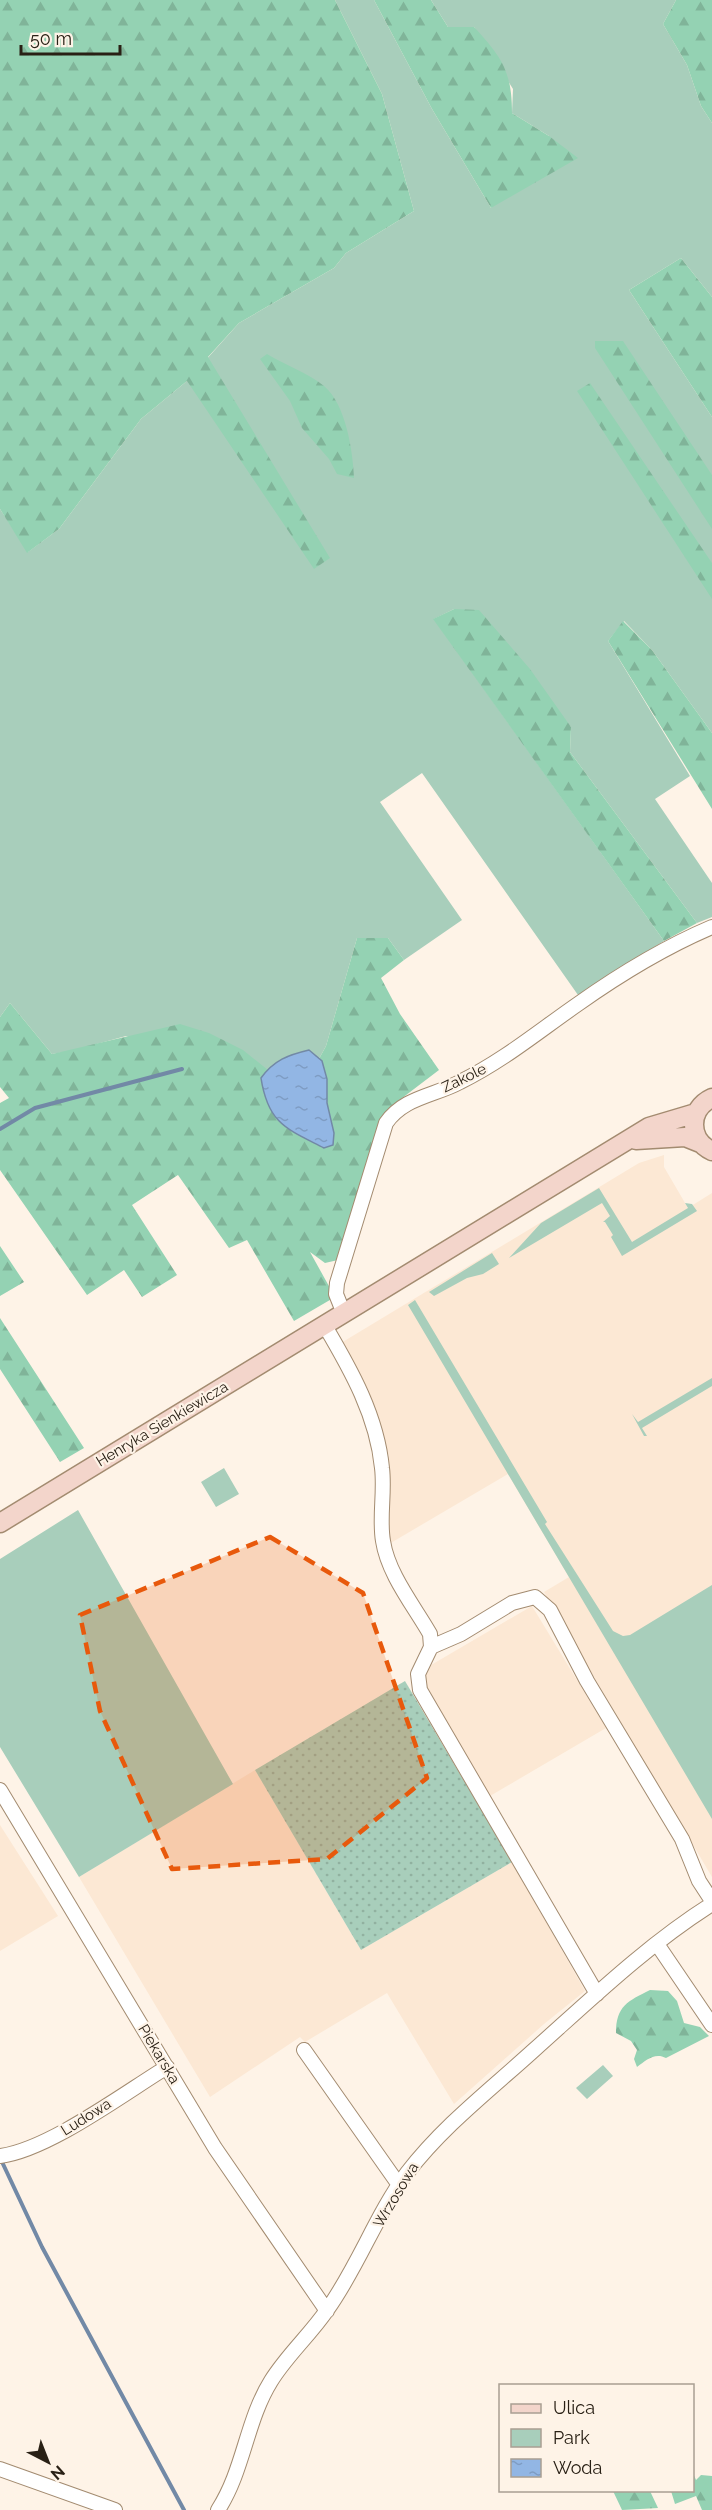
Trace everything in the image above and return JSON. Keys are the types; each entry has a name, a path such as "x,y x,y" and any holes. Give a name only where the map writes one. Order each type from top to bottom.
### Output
{"main road":[{"path":"706,1147 693,1126 696,1113 712,1098"},
{"name":"Henryka Sienkiewicza","path":"0,1523 649,1127 691,1117 696,1113"},
{"name":"Henryka Sienkiewicza","path":"628,1141 685,1137 706,1147"}],"street":[{"name":"Zakole","path":"344,1314 336,1294 337,1283 386,1123 393,1112 414,1100 477,1074 613,981 712,927"},
{"path":"325,1326 357,1382 378,1441 383,1470 383,1542 392,1570 430,1634 431,1647 418,1674 420,1690 597,1994"},
{"path":"431,1647 461,1634 512,1603 535,1598 550,1610 587,1681 682,1839 699,1881 712,1902"},
{"name":"Piekarska","path":"0,1790 215,2148 327,2311"},
{"name":"Wrzosowa","path":"218,2510 235,2479 255,2416 271,2381 327,2311 358,2261 399,2185 433,2140 597,1994 712,1902"},
{"path":"657,1944 712,2025"},
{"path":"304,2050 399,2185"},
{"name":"Ludowa","path":"0,2156 18,2154 55,2136 167,2067"},
{"path":"0,2469 115,2510"}],"highlighted area":[{"path":"270,1537 363,1593 427,1778 327,1859 172,1869 100,1711 80,1615"}],"shaded area":[{"path":"664,1155 664,1167 688,1208 712,1193 712,1877 544,1592 569,1577 508,1474 389,1544 389,1456 368,1389 341,1343 639,1163"},
{"path":"532,1606 606,1728 490,1796 423,1680 426,1668"},
{"path":"255,1770 361,1950 512,1862 585,1991 454,2104 387,1993 305,2042 300,2037 210,2097 79,1877"},
{"path":"0,1825 58,1916 0,1951"}],"green space":[{"path":"0,0 335,0 382,94 414,211 346,253 334,268 239,323 208,357 330,558 314,569 187,381 141,419 59,529 27,553 0,509"},
{"path":"335,0 374,0 432,109 491,208 549,136 512,113 513,89 474,27 448,27 431,0 676,0 663,24 687,65 701,106 712,123 712,297 681,258 629,290 712,417 712,733 652,650 624,621 608,641 690,776 655,799 712,883 712,917 697,923 570,752 571,727 454,609 434,619 664,941 578,995 422,773 380,802 462,920 404,960 388,938 357,938 326,1046 309,1077 288,1089 126,1036 52,1054 10,1003 0,1017 0,509 28,552 59,529 141,419 187,381 239,323 334,268 346,253 414,211 382,94"},
{"path":"374,0 431,0 448,27 474,27 492,47 504,66 510,86 512,113 549,136 578,158 491,208 432,109"},
{"path":"676,0 712,0 712,123 701,106 687,65 663,24"},
{"path":"681,258 712,297 712,417 629,290"},
{"path":"595,341 623,341 712,475 712,529 595,348"},
{"path":"267,354 311,377 332,394 347,429 354,478 337,474 329,459 302,428 290,401 260,359"},
{"path":"590,383 712,563 712,599 577,391"},
{"path":"454,609 479,610 530,669 571,727 570,752 697,923 664,941 433,619"},
{"path":"623,621 652,650 712,733 712,809 608,641"},
{"path":"357,938 388,938 404,960 381,978 400,1014 439,1070 389,1108 381,1120 338,1260 325,1263 310,1252 335,1297 294,1321 247,1240 229,1248 178,1175 132,1205 177,1275 142,1297 124,1270 87,1295 0,1170 0,1103 9,1098 0,1087 0,1017 10,1003 52,1054 180,1024 209,1033 243,1050 268,1070 309,1077 326,1046"},
{"path":"599,1188 632,1242 688,1208 685,1203 692,1204 697,1211 622,1256 611,1237 613,1235 603,1222 610,1216 602,1203 509,1258 541,1223"},
{"path":"0,1246 24,1282 0,1296"},
{"path":"492,1253 499,1264 483,1274 467,1278 434,1296 429,1292"},
{"path":"415,1300 547,1522 545,1524 613,1631 623,1636 630,1635 712,1585 712,1819 408,1305"},
{"path":"0,1318 84,1448 60,1462 0,1369"},
{"path":"712,1378 712,1386 642,1428 647,1436 644,1436 632,1414 638,1422"},
{"path":"224,1468 239,1494 216,1507 201,1482"},
{"path":"78,1510 233,1784 79,1877 0,1747 0,1559"},
{"path":"405,1681 512,1862 361,1950 255,1770"},
{"path":"650,1990 668,1991 677,2001 684,2023 700,2027 709,2036 666,2058 654,2056 647,2059 637,2067 634,2059 637,2050 631,2041 616,2033 618,2016 625,2005"},
{"path":"603,2065 613,2076 587,2099 576,2088"},
{"path":"694,2475 696,2480 701,2475 712,2476 712,2510 702,2510 696,2496 675,2504 671,2492 694,2492"},
{"path":"613,2492 650,2492 658,2508 622,2510"}],"water":[{"path":"309,1050 322,1061 327,1079 327,1103 334,1133 333,1145 324,1148 281,1123 269,1106 261,1078 282,1059"}],"waterway":[{"path":"0,1129 35,1108 182,1069"},
{"path":"3,2164 42,2247 184,2510"}]}
